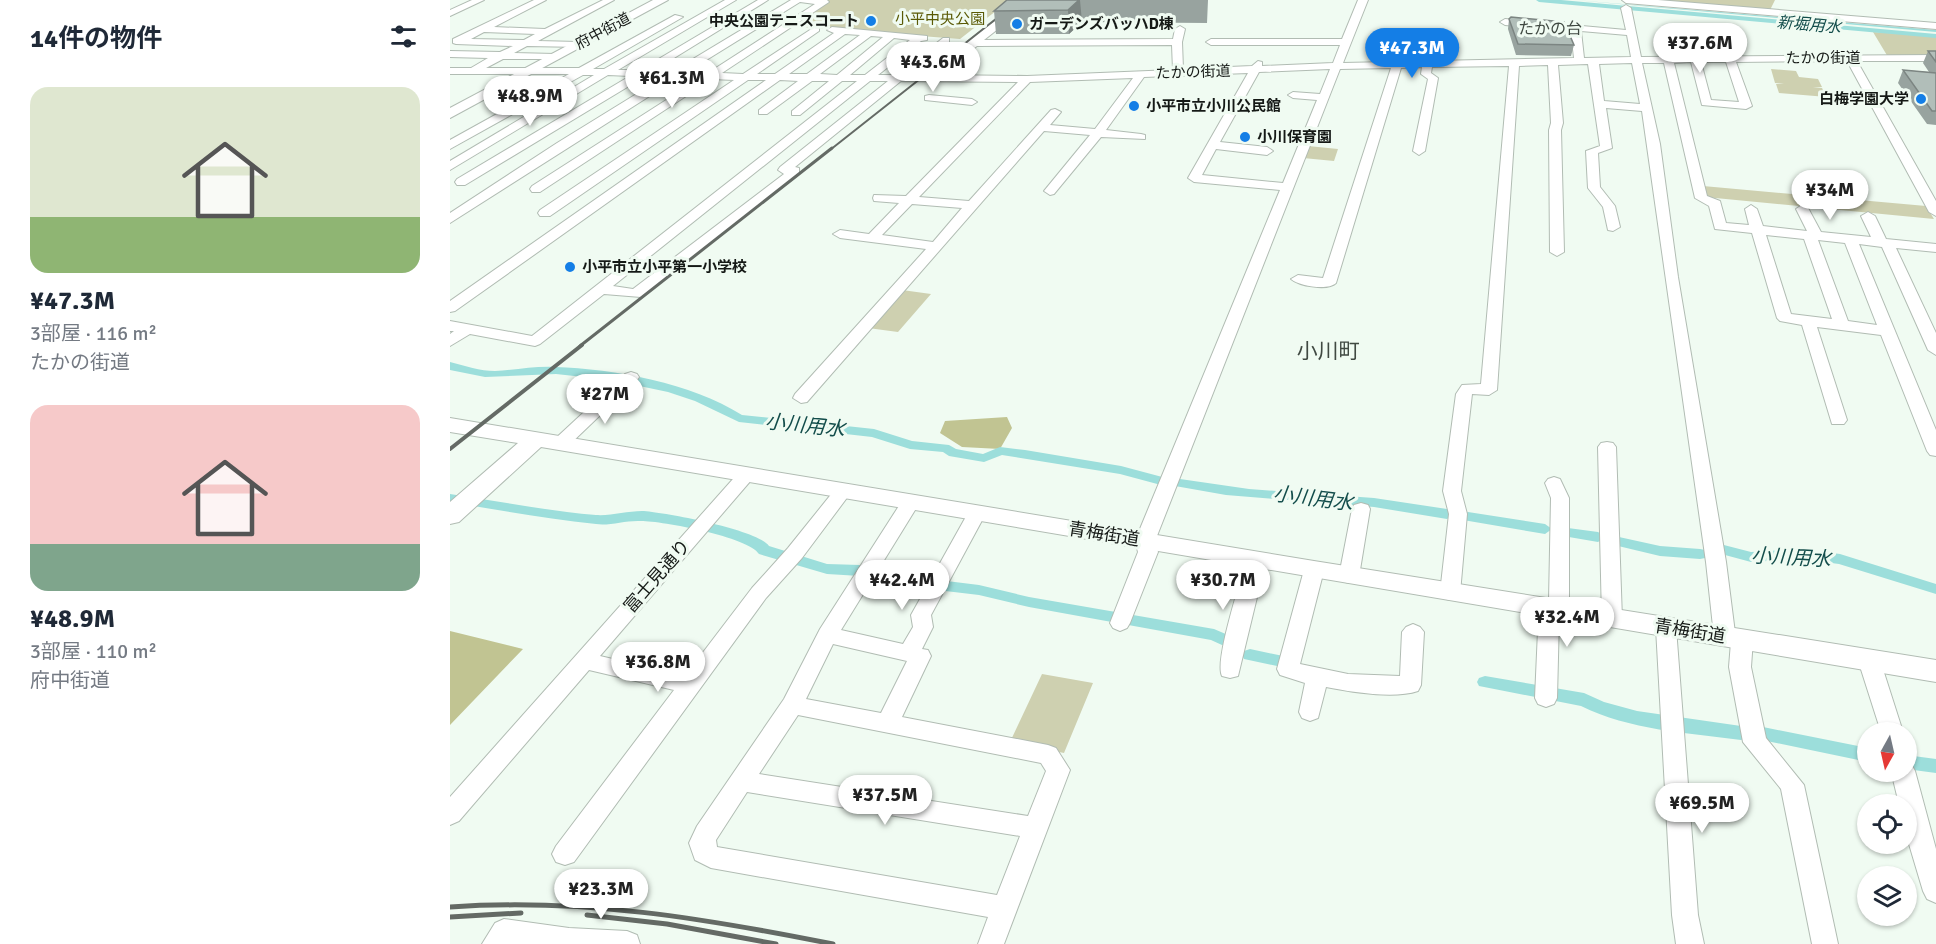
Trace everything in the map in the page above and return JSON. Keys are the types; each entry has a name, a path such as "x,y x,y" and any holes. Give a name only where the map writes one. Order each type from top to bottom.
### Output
{"main road":[{"name":"府中街道","path":"450,114 662,0"},
{"name":"青梅街道","path":"450,425 1349,576 1936,671"},
{"path":"463,504 549,440"}],"street":[{"path":"453,10 479,0"},
{"path":"453,43 541,0"},
{"path":"469,71 609,0"},
{"path":"450,166 606,72 732,0"},
{"path":"456,184 764,0"},
{"path":"450,219 561,145 757,24 799,0 824,2 536,189"},
{"path":"928,79 1011,15 1048,0"},
{"path":"1121,619 1148,552 1145,541 1363,0"},
{"path":"1825,944 1792,785 1755,742 1716,562 1647,108 1626,4 1827,13 1936,26"},
{"path":"450,145 681,15 727,22 946,40 784,170"},
{"path":"504,18 526,19"},
{"path":"547,20 568,21"},
{"path":"1505,22 1632,33"},
{"path":"1576,28 1579,62"},
{"path":"482,29 547,32"},
{"path":"545,213 816,29"},
{"path":"1178,73 1176,42 1180,29"},
{"path":"450,308 843,31"},
{"path":"763,112 869,33"},
{"path":"796,113 892,35"},
{"path":"450,326 535,341 918,38"},
{"path":"975,43 1176,42"},
{"path":"1211,42 1347,42"},
{"path":"453,43 578,45"},
{"path":"450,54 555,57"},
{"path":"1850,58 1936,212"},
{"name":"たかの街道","path":"450,71 530,70 744,77 1027,79 1178,73 1256,66 1936,58"},
{"path":"1695,60 1706,104 1746,106 1730,59"},
{"path":"1668,60 1701,198 1715,204 1720,226 1936,248"},
{"path":"1553,62 1557,123 1555,130 1557,252"},
{"path":"1593,62 1606,148 1592,151 1594,188 1609,206 1613,227"},
{"path":"1450,592 1458,514 1452,491 1464,394 1468,388 1489,390 1514,63"},
{"path":"1298,279 1329,283 1365,163 1373,147 1388,86 1397,65"},
{"path":"1422,143 1432,78 1426,74 1427,65"},
{"path":"1256,66 1194,178 1287,187"},
{"path":"1050,191 1098,133 1140,75"},
{"path":"948,103 973,79"},
{"path":"872,238 1027,79"},
{"path":"1293,95 1323,97"},
{"path":"929,98 948,103 972,102"},
{"path":"1600,104 1647,108"},
{"path":"801,398 1055,112"},
{"path":"1040,127 1141,137"},
{"path":"496,138 561,145"},
{"path":"1211,145 1267,150"},
{"path":"543,158 617,163"},
{"path":"601,289 636,294 795,171 756,167"},
{"path":"485,168 520,172"},
{"path":"879,198 971,206"},
{"path":"1802,208 1842,326"},
{"path":"1751,209 1785,318 1887,331"},
{"path":"1868,216 1884,242 1936,350"},
{"path":"840,234 935,246"},
{"path":"1850,239 1936,451"},
{"path":"1808,321 1838,420"},
{"path":"450,342 468,329"},
{"path":"549,440 628,380"},
{"path":"1607,447 1612,619"},
{"name":"富士見通り","path":"450,814 747,474"},
{"path":"1546,692 1554,609 1560,498 1554,483"},
{"path":"565,854 759,593 792,557 843,491"},
{"path":"911,502 826,635 792,705 702,843 704,852 711,857 1005,908"},
{"path":"1349,576 1361,509"},
{"path":"909,654 922,627 921,615 977,513"},
{"path":"1230,669 1256,560"},
{"path":"1314,570 1288,669 1317,679 1355,685 1410,685 1413,632"},
{"path":"1665,628 1685,915 1690,944"},
{"path":"826,635 920,656 887,724"},
{"path":"1869,660 1889,722"},
{"path":"586,661 690,685"},
{"path":"1310,712 1317,679"},
{"path":"792,705 1048,755 1058,770 991,944"},
{"path":"741,782 1036,828"},
{"path":"1907,782 1917,828 1936,891"},
{"path":"495,944 504,932 568,942 627,944"}],"green space":[{"name":"小平中央公園","path":"829,0 1010,0 960,39 789,26"},
{"path":"1657,0 1775,0 1770,10"},
{"path":"1873,32 1936,36 1936,56 1888,57"},
{"path":"1771,69 1796,71 1799,77 1818,79 1822,87 1813,87 1822,88 1827,97 1779,93 1776,84 1784,84 1775,83"},
{"path":"1308,146 1338,149 1334,161 1303,158"},
{"path":"1703,186 1926,206 1934,219 1705,197"},
{"path":"902,290 931,294 898,332 868,328"},
{"path":"1007,417 1012,428 1000,449 962,447 940,433 945,421"},
{"path":"450,631 523,649 450,725"},
{"path":"1042,674 1093,683 1064,753 1010,742"}],"water":[{"path":"1574,0 1936,30 1936,32"}],"building":[{"path":"1007,0 1079,0 1068,10 994,11"},
{"path":"1511,17 1564,22 1574,45 1518,44 1509,19"},
{"path":"1928,51 1936,51 1936,62"},
{"path":"1903,70 1936,73 1936,111 1932,111"}],"waterway":[{"name":"新堀用水","path":"1539,0 1936,36"},
{"name":"小川用水","path":"450,366 485,374 556,370 642,382 699,398 739,418 874,433 910,445 949,449 949,452 984,458 1000,451 1025,454 1121,470 1161,481"},
{"name":"小川用水","path":"1180,483 1249,493 1374,503 1447,514"},
{"path":"450,498 599,520 640,516 661,517 741,538 761,545 764,550 820,568 860,571 873,574 878,578 979,590 1029,602 1214,635 1222,639"},
{"name":"小川用水","path":"1468,517 1545,529"},
{"name":"小川用水","path":"1568,533 1598,537"},
{"name":"小川用水","path":"1619,542 1660,551 1700,554"},
{"name":"小川用水","path":"1718,554 1720,549 1751,557 1801,554 1840,559 1936,589"},
{"path":"1250,655 1282,661"},
{"path":"1485,682 1584,700 1598,707 1637,718 1741,733"},
{"path":"1763,734 1857,753"},
{"path":"1917,763 1936,766"}],"railway":[{"path":"830,150 1020,0"},
{"path":"580,346 832,148"},
{"path":"450,449 582,345"},
{"path":"450,907 548,905 643,912 690,918 833,944"},
{"path":"450,917 521,913"},
{"path":"587,915 667,924 776,944"}],"place":[{"name":"中央公園テニスコート","path":"871,21"},
{"name":"ガーデンズバッハD棟","path":"1017,24"},
{"name":"白梅学園大学","path":"1921,99"},
{"name":"小平市立小川公民館","path":"1134,106"},
{"name":"小川保育園","path":"1245,137"},
{"name":"小平市立小平第一小学校","path":"570,267"}],"district":[{"name":"たかの台","path":"1550,28"},
{"name":"小川町","path":"1328,351"}]}
